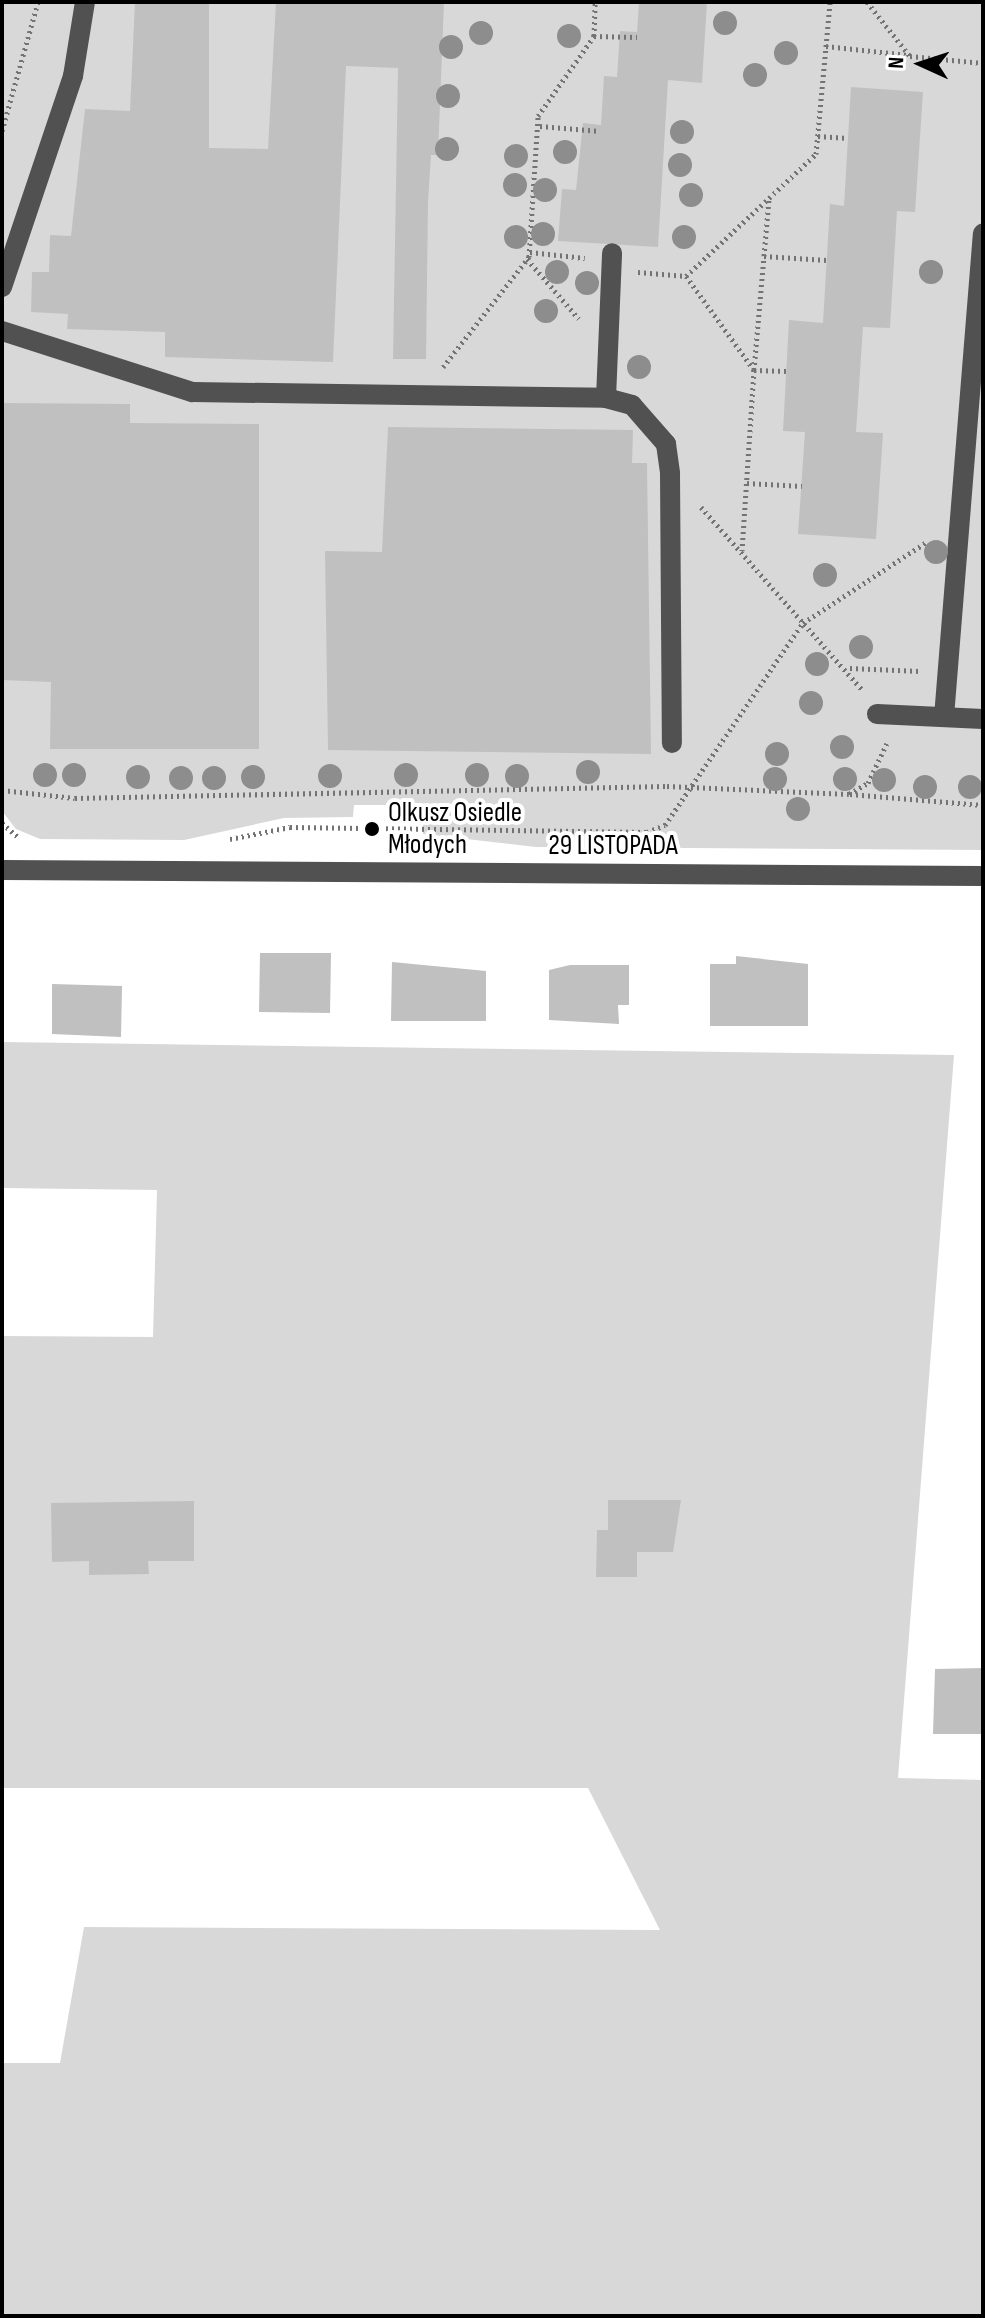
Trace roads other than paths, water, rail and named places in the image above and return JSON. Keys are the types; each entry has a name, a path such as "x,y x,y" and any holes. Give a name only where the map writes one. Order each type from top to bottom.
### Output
{"street":[{"path":"2,287 73,76 85,2"},
{"path":"944,717 965,518 983,234"},
{"path":"606,398 612,253"},
{"path":"2,331 192,392 606,398 632,405 655,428 670,474 672,743"},
{"path":"886,714 983,719"},
{"name":"29 LISTOPADA","path":"2,870 983,876"}],"place":[{"name":"Olkusz Osiedle Młodych","path":"372,829"}]}
